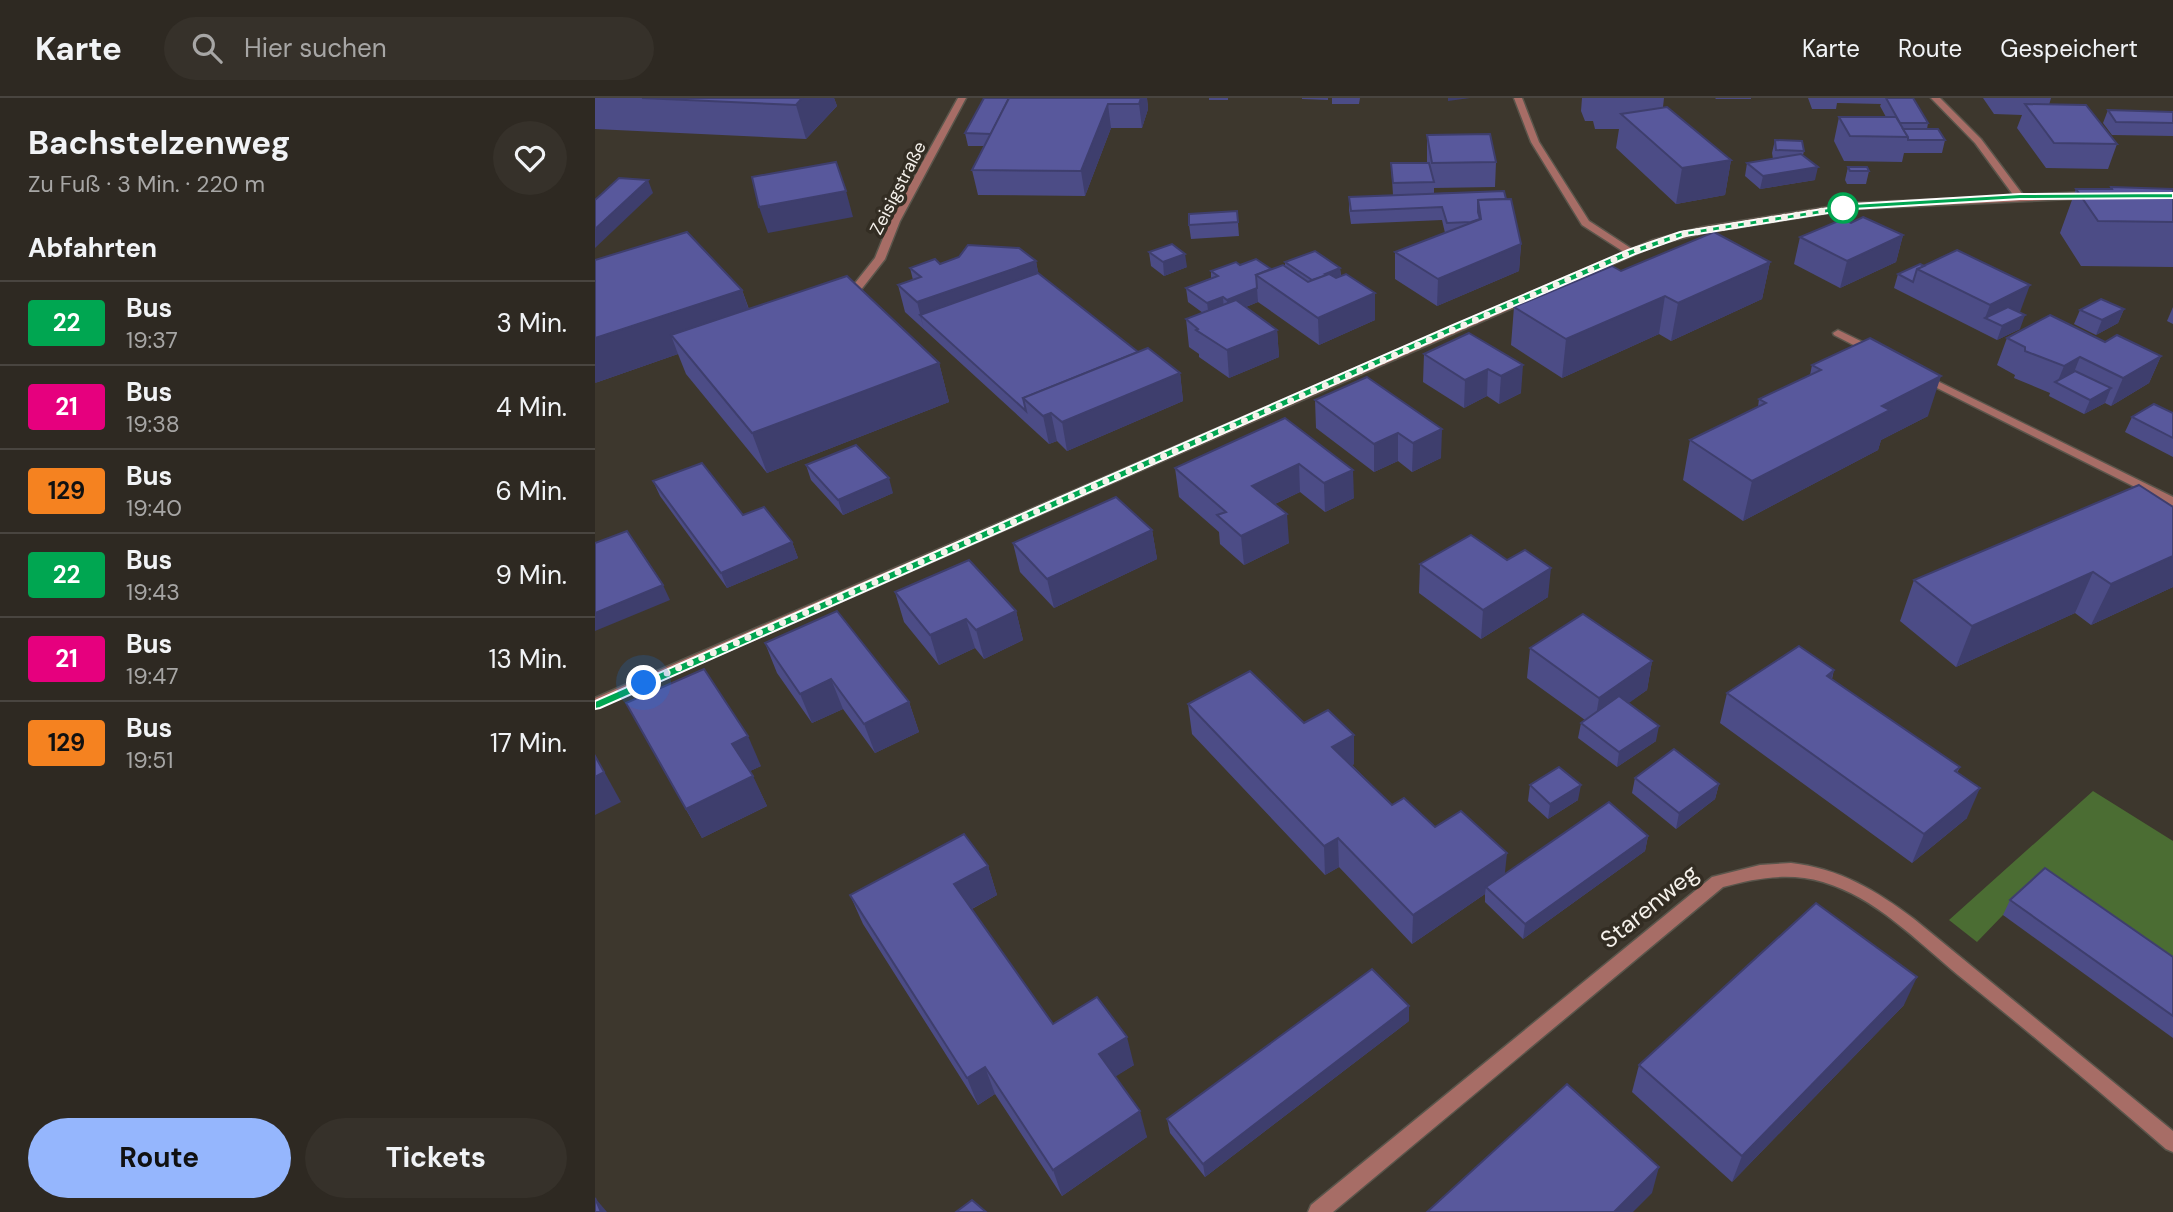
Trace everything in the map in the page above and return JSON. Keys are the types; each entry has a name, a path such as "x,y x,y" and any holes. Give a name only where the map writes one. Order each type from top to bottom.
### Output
{"street":[{"name":"Zeisigstraße","path":"856,289 880,259 895,221 962,98"},
{"path":"1518,98 1535,142 1585,223 1631,252"},
{"path":"1935,98 1978,141 2020,197"},
{"path":"595,704 1631,252 1683,234 1853,206 2104,195"},
{"path":"1838,333 1889,360"},
{"path":"1911,371 2173,502"},
{"name":"Starenweg","path":"1318,1212 1718,881 1758,871 1803,871 1849,886 1887,909 2026,1018 2173,1143"}],"green space":[{"path":"2093,791 2173,841 2173,980 2003,915 1977,942 1949,920"}],"building":[{"path":"642,98 802,98 796,105"},
{"path":"984,98 1009,98 991,134 965,133"},
{"path":"1009,98 1141,98 1139,104 1108,104 1081,171 972,170"},
{"path":"1886,98 1913,98 1928,123 1900,123"},
{"path":"2025,104 2086,105 2117,144 2054,143"},
{"path":"1667,107 1731,160 1682,168 1621,114"},
{"path":"2108,110 2173,112 2173,123 2116,122"},
{"path":"1839,117 1896,117 1908,137 1850,136"},
{"path":"1903,129 1938,129 1945,140 1908,140"},
{"path":"1490,134 1496,162 1432,163 1427,135"},
{"path":"1775,140 1802,141 1804,151 1776,150"},
{"path":"1801,154 1818,167 1763,176 1747,163"},
{"path":"836,162 846,191 759,207 752,177"},
{"path":"1391,163 1429,163 1434,182 1393,183"},
{"path":"1848,167 1867,167 1869,171 1850,171"},
{"path":"619,178 648,180 595,229 595,200"},
{"path":"2111,187 2173,189 2173,222 2098,221 2076,189 2112,189"},
{"path":"1504,191 1506,199 1478,200 1480,219 1447,223 1442,207 1351,211 1349,197"},
{"path":"1511,199 1521,244 1438,279 1395,252 1481,219 1478,200"},
{"path":"1237,211 1238,222 1189,225 1189,214"},
{"path":"1863,217 1903,235 1847,261 1800,237 1843,219 1851,223"},
{"path":"687,232 742,290 595,338 595,260"},
{"path":"1714,232 1770,262 1678,303 1665,296 1566,339 1514,307 1612,266 1621,271"},
{"path":"1172,244 1185,254 1163,262 1149,252"},
{"path":"968,245 1019,248 1036,261 917,302 898,285 921,277 910,268 935,259 940,264 959,257"},
{"path":"1957,250 2030,285 1990,305 1917,269"},
{"path":"1315,251 1340,268 1312,280 1285,262"},
{"path":"1256,259 1271,269 1256,275 1257,288 1227,300 1223,297 1207,303 1186,288 1218,276 1211,271 1236,262 1240,265"},
{"path":"1920,264 1924,266 1917,269 1913,282 1898,274"},
{"path":"1283,265 1308,282 1329,274 1336,278 1346,274 1375,293 1318,318 1256,275"},
{"path":"1038,273 1138,352 1023,398 1026,411 920,315"},
{"path":"847,276 939,363 752,433 671,335"},
{"path":"2101,299 2124,309 2102,320 2080,310"},
{"path":"1236,300 1277,330 1227,350 1196,330 1198,329 1186,319"},
{"path":"2008,307 2025,315 2002,326 1985,318"},
{"path":"2050,315 2105,342 2117,335 2161,356 2123,378 2080,357 2064,366 2025,351 2025,347 2007,338"},
{"path":"1469,333 1523,365 1501,376 1488,369 1465,380 1424,354"},
{"path":"1870,338 1941,376 1882,406 1890,410 1752,481 1690,440 1766,403 1759,399 1821,370 1812,365"},
{"path":"1148,348 1180,373 1062,422 1051,413 1043,416 1023,398"},
{"path":"2075,371 2111,388 2090,400 2055,382"},
{"path":"1367,377 1442,429 1413,443 1398,433 1374,444 1315,400"},
{"path":"2154,404 2173,413 2173,438 2132,417"},
{"path":"1285,418 1353,470 1324,483 1299,464 1252,486 1287,514 1241,536 1217,515 1226,512 1175,468"},
{"path":"856,445 889,478 838,500 806,465"},
{"path":"702,463 743,515 764,507 792,542 721,573 653,481"},
{"path":"2139,485 2173,507 2173,556 2111,584 2093,572 1972,626 1914,580"},
{"path":"1116,497 1152,530 1047,579 1013,543"},
{"path":"627,531 663,585 595,613 595,543"},
{"path":"1471,535 1507,560 1525,550 1551,568 1483,610 1420,564"},
{"path":"969,560 1016,611 976,630 966,619 930,635 895,592"},
{"path":"837,611 909,702 864,724 831,679 800,694 765,643"},
{"path":"1583,614 1652,661 1599,698 1530,648"},
{"path":"1799,646 1834,670 1827,676 1960,767 1955,771 1980,788 1924,834 1727,693"},
{"path":"704,669 748,736 732,744 753,776 686,809 626,703"},
{"path":"1250,671 1304,723 1328,710 1354,735 1332,747 1392,805 1404,798 1435,827 1461,811 1507,853 1413,915 1338,838 1324,846 1188,704"},
{"path":"1619,696 1659,726 1619,752 1581,723"},
{"path":"1674,749 1719,784 1679,813 1635,778"},
{"path":"595,756 604,772 595,777"},
{"path":"1559,767 1581,785 1550,804 1530,785"},
{"path":"1609,802 1648,836 1525,924 1486,887"},
{"path":"964,834 988,866 954,884 1053,1024 1097,997 1127,1037 1099,1054 1140,1111 1053,1170 985,1067 967,1078 850,895"},
{"path":"2045,868 2173,957 2173,1016 2010,900"},
{"path":"1816,903 1917,977 1742,1156 1639,1065"},
{"path":"1372,969 1409,1006 1203,1164 1167,1119"},
{"path":"1567,1084 1659,1167 1614,1212 1427,1212"},
{"path":"595,1198 601,1212 595,1212"},
{"path":"972,1200 986,1212 956,1212"}],"bus line":[{"name":"22","path":"595,704 1656,242 1683,234 1853,206 2020,197 2173,196"}],"route":[{"path":"644,683 1656,242 1683,234 1853,206 1843,208"}]}
